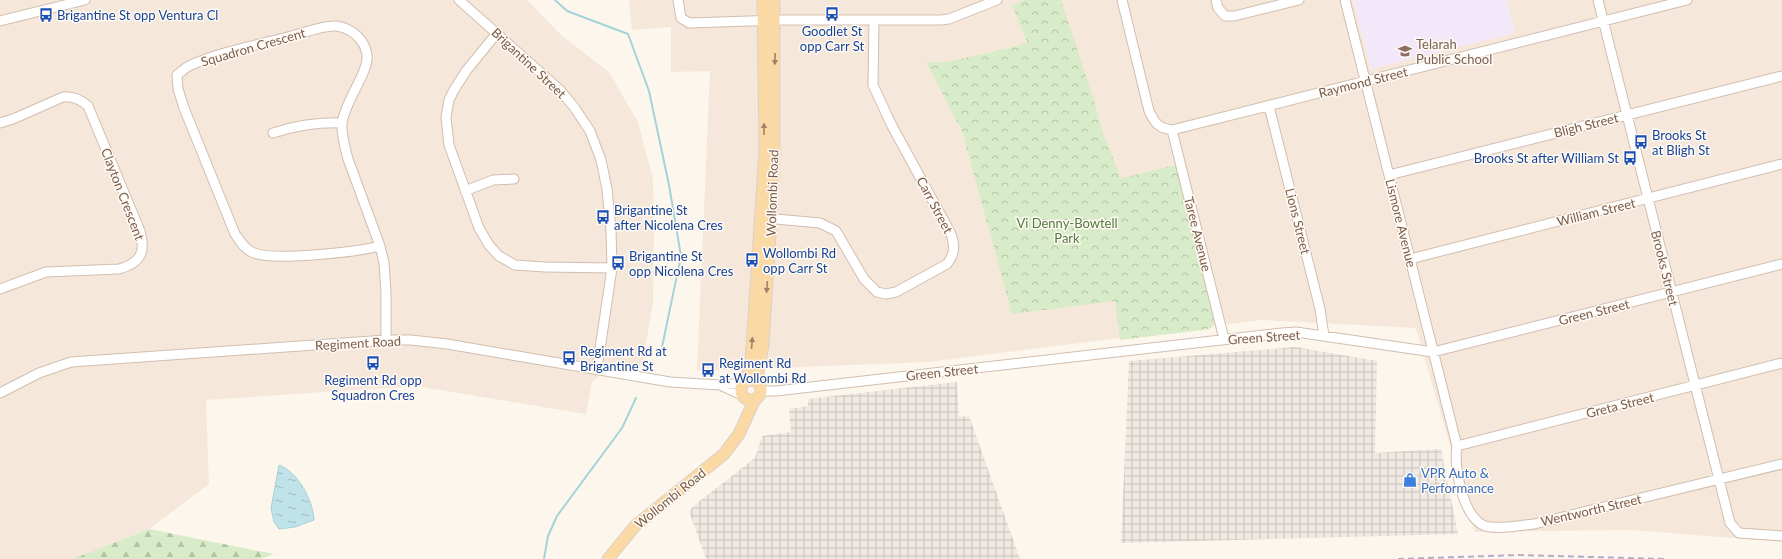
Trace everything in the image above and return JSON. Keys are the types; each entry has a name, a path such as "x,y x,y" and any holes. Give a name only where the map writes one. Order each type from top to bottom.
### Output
{"main road":[{"name":"Wollombi Road","path":"752,393 741,389 745,382 751,362 774,150 769,21 763,0"},
{"name":"Wollombi Road","path":"769,21 774,0"},
{"name":"Wollombi Road","path":"608,559 635,526 724,454 739,434 746,418 763,344 766,218"},
{"path":"745,382 753,380 752,393"}],"street":[{"path":"0,21 85,0"},
{"name":"Brigantine Street","path":"460,0 559,89 574,107 590,131 601,160 607,189 611,230 612,268 597,369"},
{"path":"678,0 681,18 689,23 949,19 997,0"},
{"path":"1122,0 1149,111 1156,125 1163,129 1172,130"},
{"path":"1217,4 1225,16 1234,16 1299,0"},
{"name":"Lismore Avenue","path":"1345,0 1457,446"},
{"name":"Brooks Street","path":"1598,0 1730,523 1739,533 1782,536"},
{"name":"Raymond Street","path":"1172,130 1686,0"},
{"name":"Carr Street","path":"766,218 820,223 836,231 864,279 877,292 886,294 896,292 947,264 952,258 954,250 951,234 891,124 873,85 874,20"},
{"name":"Squadron Crescent","path":"380,246 344,252 270,256 254,253 243,246 235,234 184,108 178,89 177,75 188,67 233,51 336,26 353,32 364,45 367,56 366,68 348,102 342,123 344,144 348,159 380,246 384,263 386,293 386,340"},
{"path":"497,33 466,71 449,100 446,117 449,145 479,228 489,245 500,256 516,265 545,268 612,268"},
{"name":"Bligh Street","path":"1389,175 1782,76"},
{"name":"Clayton Crescent","path":"0,123 63,97 70,96 80,100 88,106 140,231 143,243 142,252 137,260 130,266 119,269 46,272 0,289"},
{"name":"Lions Street","path":"1269,106 1320,309 1324,336"},
{"path":"273,134 307,125 328,122 342,123"},
{"name":"Taree Avenue","path":"1172,130 1224,339"},
{"name":"William Street","path":"1410,259 1782,164"},
{"path":"465,190 493,180 514,179"},
{"name":"Green Street","path":"752,393 1296,332 1433,352 1782,264"},
{"name":"Regiment Road","path":"0,393 39,373 71,362 386,340 411,340 447,344 670,382 720,385 745,382"},
{"name":"Greta Street","path":"1457,446 1782,363"},
{"name":"Regiment Road","path":"720,385 752,393"},
{"name":"Wentworth Street","path":"1457,446 1455,457 1459,481 1466,504 1473,517 1485,526 1506,527 1534,524 1782,464"}],"shaded area":[{"path":"0,0 527,0 561,35 609,72 638,122 653,179 654,229 653,303 642,366 614,362 592,382 586,414 416,386 206,400 209,484 149,529 74,559 0,559"},
{"path":"629,0 1782,0 1782,542 1631,530 1475,532 1416,328 1262,320 928,362 697,371 710,71 671,72 671,27 632,30"},
{"name":"Telarah Public School","path":"1353,0 1507,0 1515,33 1371,69"},
{"path":"1296,347 1377,361 1375,453 1441,449 1458,534 1121,543 1129,361"},
{"path":"957,382 959,417 969,416 1020,559 706,559 689,511 755,458 762,436 791,432 789,409 808,406 808,399"}],"green space":[{"name":"Vi Denny-Bowtell Park","path":"1025,0 1061,0 1093,97 1102,131 1121,178 1176,165 1216,321 1210,329 1120,340 1115,301 1012,314 962,131 926,62 947,62 1013,47 1027,42 1012,5"},
{"path":"149,529 274,554 261,559 73,559"}],"water":[{"path":"279,465 298,480 311,504 314,520 295,527 279,529 274,522 271,508"}],"waterway":[{"path":"555,0 567,11 628,34 649,91 669,185 681,256 662,347"},
{"path":"544,559 548,536 557,516 622,428 636,398"}],"railway":[{"path":"1398,559 1519,555 1665,559"}],"place":[{"name":"Goodlet St opp Carr St","path":"832,14"},
{"name":"Brigantine St opp Ventura Cl","path":"46,15"},
{"name":"Telarah Public School","path":"1405,51"},
{"name":"Brooks St at Bligh St","path":"1641,142"},
{"name":"Brooks St after William St","path":"1630,158"},
{"name":"Brigantine St after Nicolena Cres","path":"603,217"},
{"name":"Wollombi Rd opp Carr St","path":"752,260"},
{"name":"Brigantine St opp Nicolena Cres","path":"618,263"},
{"name":"Regiment Rd at Brigantine St","path":"569,358"},
{"name":"Regiment Rd opp Squadron Cres","path":"373,363"},
{"name":"Regiment Rd at Wollombi Rd","path":"708,370"},
{"name":"VPR Auto & Performance","path":"1410,480"}]}
